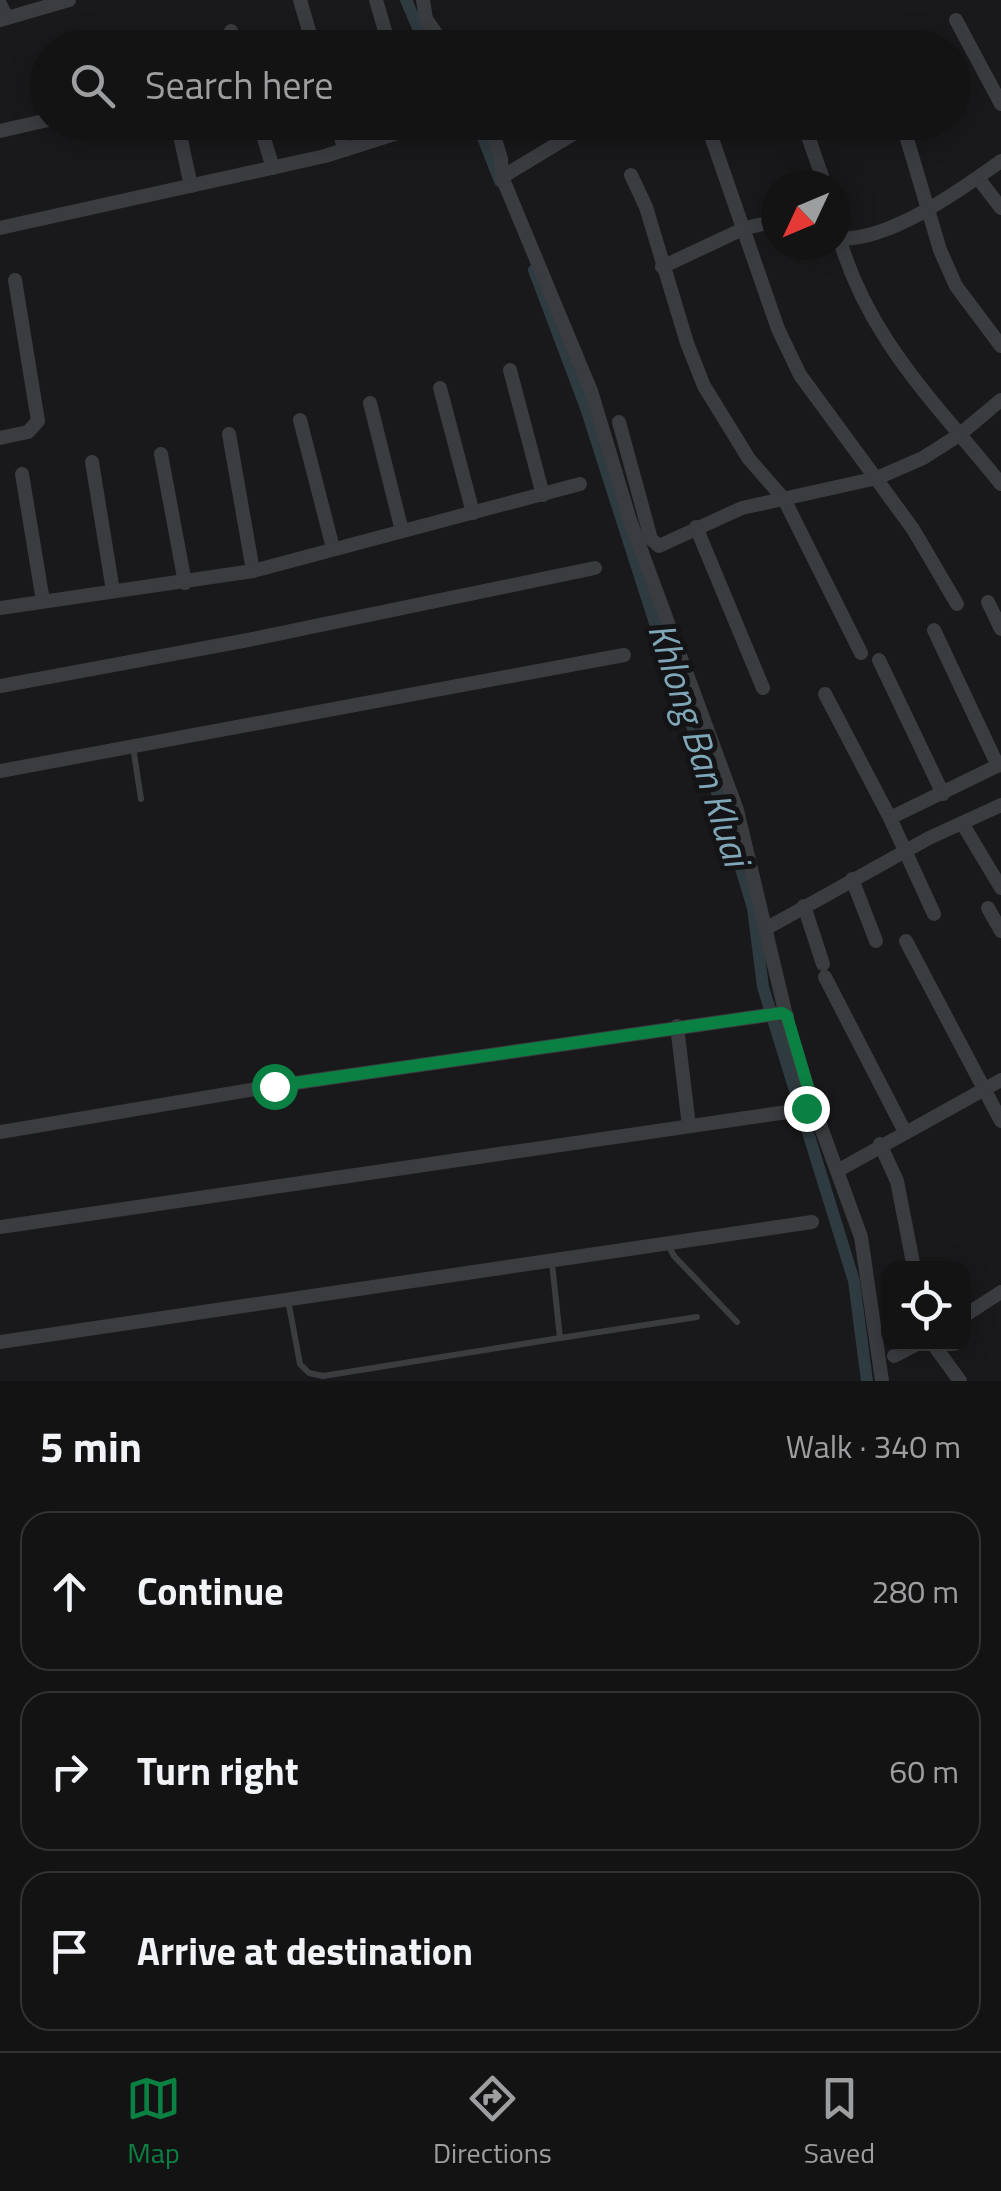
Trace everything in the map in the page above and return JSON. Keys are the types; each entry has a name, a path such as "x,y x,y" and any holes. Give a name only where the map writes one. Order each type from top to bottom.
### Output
{"street":[{"path":"0,4 3,19 68,0"},
{"path":"300,0 309,30"},
{"path":"376,0 385,30"},
{"path":"423,0 426,19 434,30"},
{"path":"956,20 961,30"},
{"path":"971,48 1001,104"},
{"path":"0,131 30,124"},
{"path":"181,140 191,186"},
{"path":"264,140 273,168"},
{"path":"341,140 344,150"},
{"path":"0,228 273,168 372,140"},
{"path":"495,140 502,177 591,391 630,520 738,810 784,1014 810,1108 860,1237 882,1381"},
{"path":"502,177 564,140"},
{"path":"713,140 778,329 800,375 912,529 957,604"},
{"path":"810,140 821,170"},
{"path":"907,140 926,209 956,286 1001,346"},
{"path":"851,233 883,229 926,209 1001,161"},
{"path":"631,176 646,206 662,267 704,386 749,459 784,499 861,652"},
{"path":"978,178 1001,208"},
{"path":"662,267 761,224"},
{"path":"847,260 880,334 1001,484"},
{"path":"0,438 28,432 38,420 15,280"},
{"path":"510,370 544,495"},
{"path":"440,388 473,513"},
{"path":"619,422 650,539 660,546 742,508 877,478 922,458 959,435 1001,400"},
{"path":"370,402 402,531"},
{"path":"300,420 333,548"},
{"path":"229,434 253,570"},
{"path":"161,454 185,582"},
{"path":"92,462 113,591"},
{"path":"22,474 43,601"},
{"path":"0,608 253,570 580,484"},
{"path":"696,527 764,688"},
{"path":"0,686 248,640 595,568"},
{"path":"988,602 1001,629"},
{"path":"890,818 999,765 934,630"},
{"path":"0,771 624,655"},
{"path":"879,660 943,794"},
{"path":"825,694 906,850 934,914"},
{"path":"767,928 906,850 1001,805"},
{"path":"962,823 1001,888"},
{"path":"852,879 876,941"},
{"path":"804,906 824,971 905,1132"},
{"path":"988,908 1001,931"},
{"path":"906,941 1001,1121"},
{"path":"0,1132 274,1086 677,1026 784,1014"},
{"path":"677,1026 688,1126"},
{"path":"836,1171 1001,1080"},
{"path":"0,1227 810,1108"},
{"path":"880,1144 897,1181 913,1261"},
{"path":"0,1342 812,1222"},
{"path":"971,1311 1001,1292"},
{"path":"894,1356 904,1351"},
{"path":"938,1351 958,1380"}],"lane":[{"path":"134,748 142,799"},
{"path":"668,1244 674,1256 737,1322"},
{"path":"552,1260 560,1338"},
{"path":"288,1299 300,1364 309,1373 323,1376 696,1317"}],"waterway":[{"name":"Khlong Ban Kluai","path":"406,0 420,30"},
{"name":"Khlong Ban Kluai","path":"484,140 500,181"},
{"name":"Khlong Ban Kluai","path":"534,270 586,408 753,908 763,987 854,1281 867,1381"}],"route":[{"path":"274,1086 782,1013 787,1016 814,1108 806,1108"}]}
